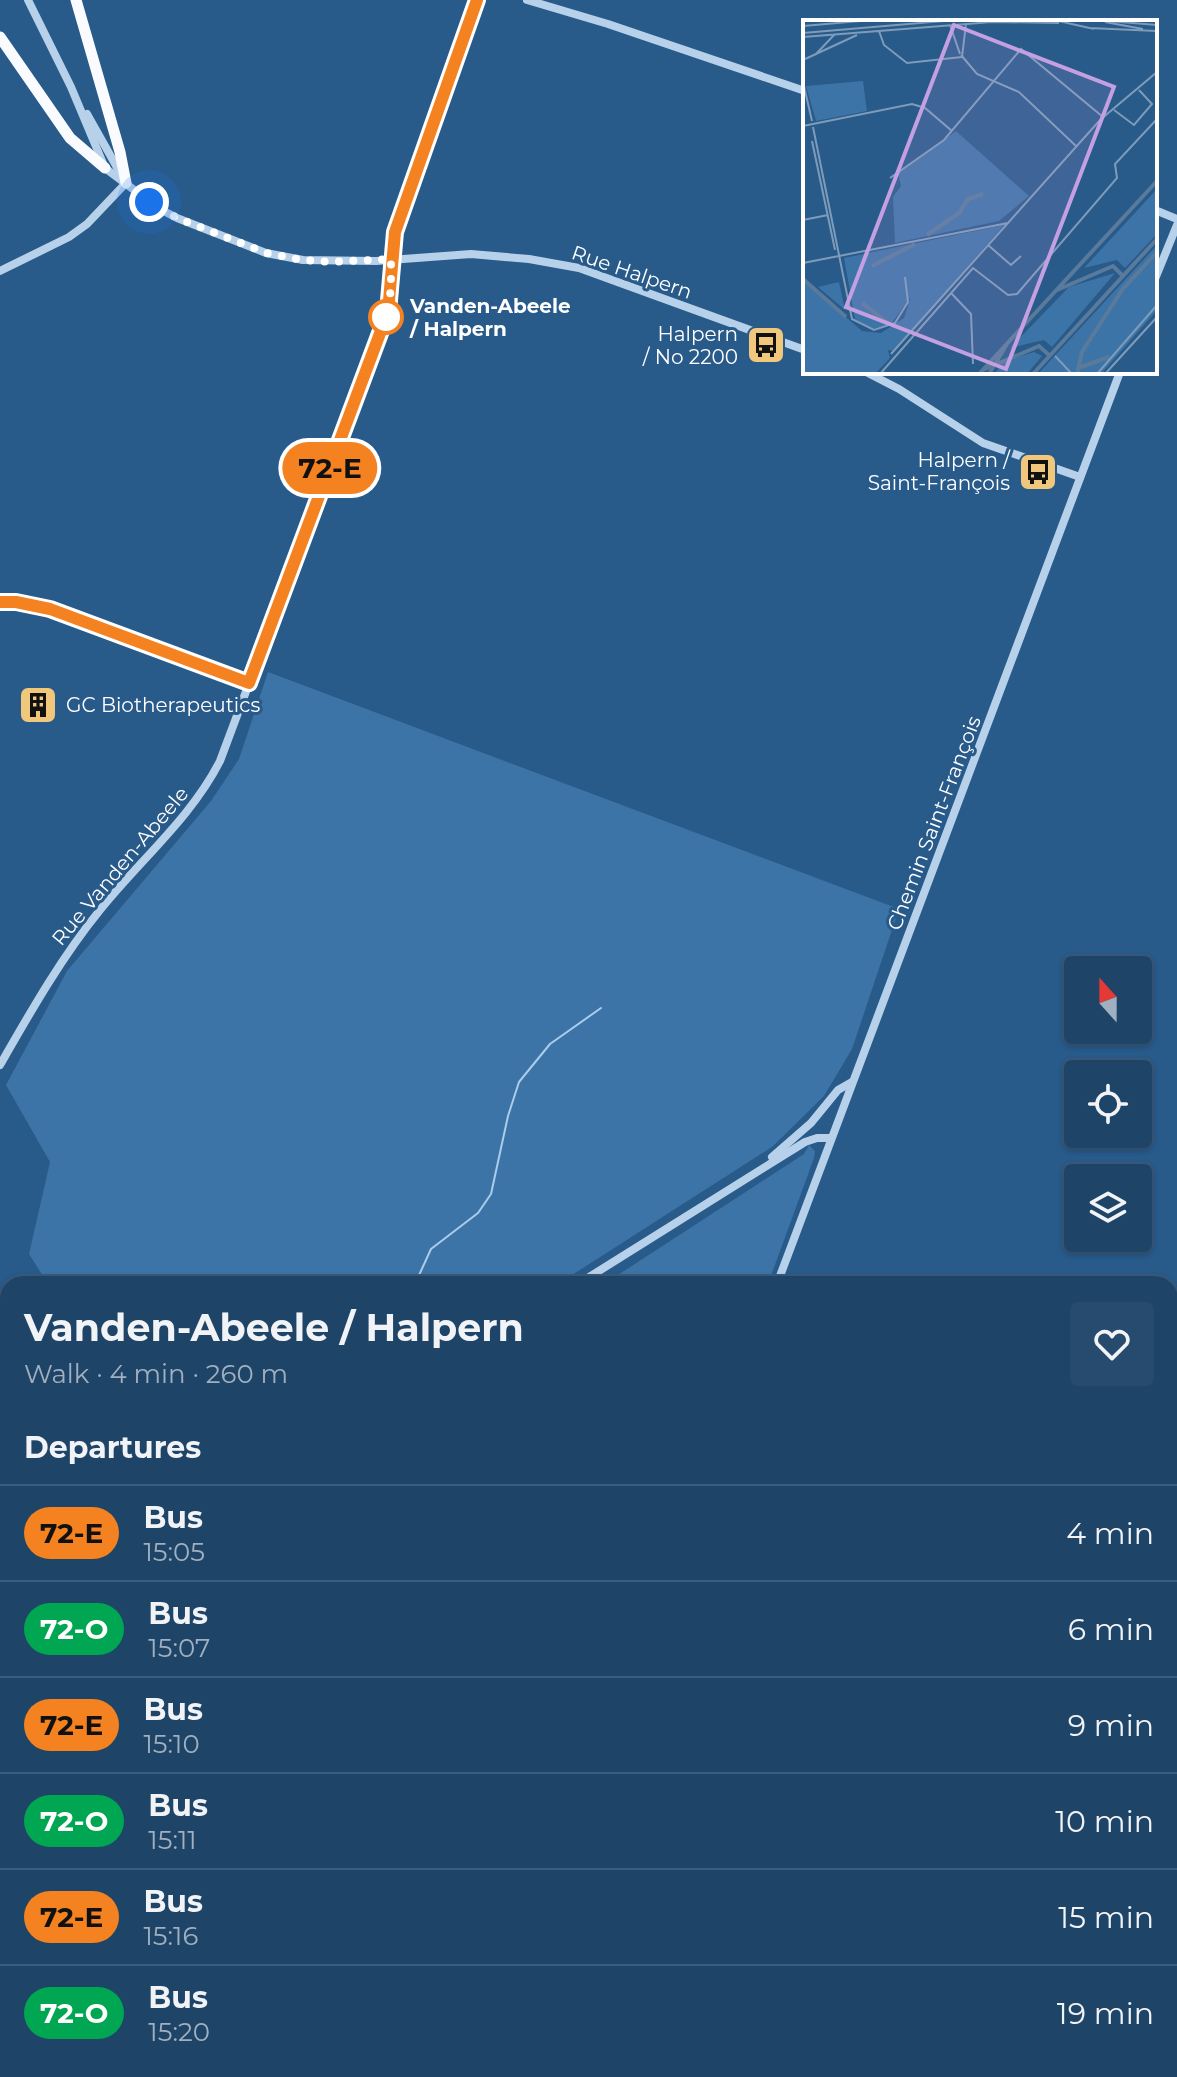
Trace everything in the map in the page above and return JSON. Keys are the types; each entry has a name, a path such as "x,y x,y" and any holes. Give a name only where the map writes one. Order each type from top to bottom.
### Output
{"main road":[{"path":"76,0 126,183"},
{"path":"0,37 70,138 105,168"}],"street":[{"name":"Rue Vanden-Abeele","path":"0,1065 61,960 102,908 196,801 211,779 388,312 395,232 477,0"},
{"path":"527,0 803,90"},
{"name":"Rue Halpern","path":"29,2 71,87 126,183"},
{"name":"Rue Halpern","path":"71,87 105,168 168,214 266,253 330,262 471,254 529,259 579,268 803,349"},
{"path":"0,271 74,233 126,183"},
{"path":"1157,211 1177,219"},
{"path":"1157,274 1177,225"},
{"path":"870,374 983,443 1080,477"},
{"name":"Chemin Saint-François","path":"780,1276 1119,374"},
{"path":"0,602 50,609 249,683"},
{"path":"758,1169 811,1123 838,1090 853,1082"},
{"path":"591,1276 805,1142 831,1138"}],"shaded area":[{"path":"268,672 899,909 852,1049 824,1096 772,1147 570,1276 43,1276 29,1254 50,1162 6,1085 67,971 211,801 239,759"},
{"path":"809,1145 815,1151 771,1276 616,1276 804,1154"}],"waterway":[{"path":"419,1276 431,1249 478,1213 491,1194 508,1116 519,1082 550,1044 601,1008"}],"bus line":[{"name":"72-E","path":"0,602 50,609 249,683 388,312 395,232 477,0"}],"place":[{"name":"Vanden-Abeele / Halpern","path":"386,317"},
{"name":"Halpern / No 2200","path":"766,345"},
{"name":"Halpern / Saint-François","path":"1038,472"},
{"name":"GC Biotherapeutics","path":"38,705"}],"route":[{"path":"149,202 177,218 266,253 330,262 391,259 391,289 386,317"}]}
